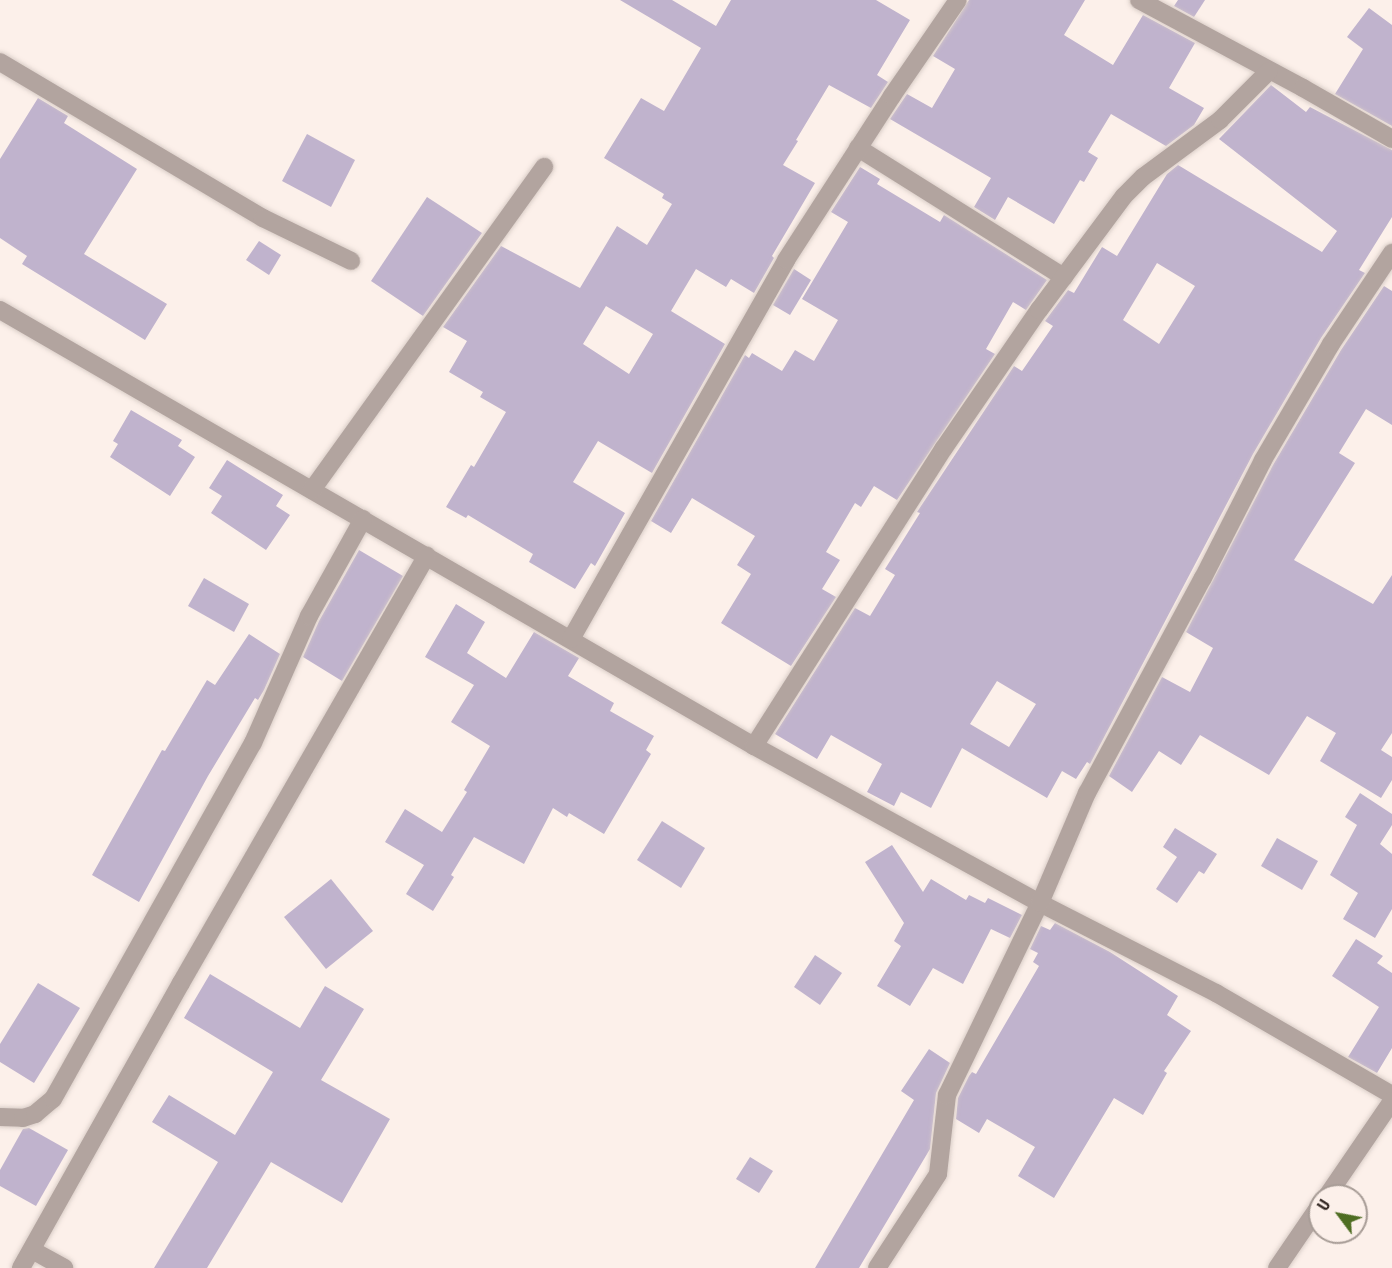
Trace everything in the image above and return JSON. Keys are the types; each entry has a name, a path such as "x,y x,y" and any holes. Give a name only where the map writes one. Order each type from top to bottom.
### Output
{"street":[{"path":"571,639 786,260 958,0"},
{"path":"1139,0 1157,5 1269,71 1392,139"},
{"path":"0,62 263,218 351,261"},
{"path":"754,746 944,448 1124,196 1143,177 1213,126 1269,71"},
{"path":"858,148 1065,277"},
{"path":"312,490 544,166"},
{"path":"877,1268 938,1174 947,1095 1040,903 1087,792 1203,578 1263,460 1331,344 1392,254"},
{"path":"0,310 754,746 1040,903 1216,993 1392,1095"},
{"path":"0,1117 23,1118 35,1114 53,1098 253,743 309,616 363,519"},
{"path":"21,1268 175,994 427,556"},
{"path":"1335,1184 1392,1101"},
{"path":"1277,1268 1308,1223"},
{"path":"32,1250 64,1268"}],"building":[{"path":"620,0 672,0 716,26 731,0 876,0 910,20 877,75 888,82 871,108 829,85 796,140 798,141 783,165 815,183 772,256 774,258 754,293 731,279 726,287 696,269 671,311 725,344 652,473 598,441 573,482 625,513 595,566 591,563 575,589 529,562 533,554 468,515 466,518 446,507 471,465 474,467 506,412 480,397 483,392 449,372 467,341 443,327 501,246 580,288 617,226 647,245 672,204 662,198 664,194 604,158 641,98 664,111 701,48","holes":["606,306 653,334 629,374 583,344"]},
{"path":"969,0 1085,0 1064,35 1113,65 1143,15 1195,43 1169,88 1204,108 1194,125 1166,146 1111,114 1088,152 1098,158 1084,182 1080,180 1054,224 1008,197 995,220 974,207 991,178 890,119 907,94 932,108 955,69 933,56"},
{"path":"1178,0 1205,0 1194,17 1174,6"},
{"path":"1369,8 1392,25 1392,126 1335,94 1363,49 1347,37"},
{"path":"1271,85 1306,112 1310,107 1392,150 1392,217 1359,270 1365,273 1321,338 1253,454 1090,764 1087,762 1076,779 1062,771 1047,798 962,748 931,808 901,792 894,806 867,792 882,764 831,735 817,759 775,734 855,608 870,616 895,575 885,569 920,513 917,512 1014,366 1022,371 1053,326 1045,321 1068,290 1074,293 1102,247 1117,256 1167,174 1178,165 1322,252 1337,231 1219,139","holes":["1157,263 1195,286 1159,344 1123,320","997,681 1036,704 1009,747 970,724"]},
{"path":"38,98 68,116 64,123 137,169 84,254 167,304 145,340 22,264 27,256 0,238 0,159"},
{"path":"307,134 355,160 331,207 282,181"},
{"path":"860,167 880,179 877,184 940,222 944,215 1047,280 1026,310 1013,302 986,349 995,354 897,500 874,486 861,507 855,503 826,552 840,560 822,589 836,597 791,666 721,623 751,574 737,565 755,536 692,498 671,533 651,521 745,355 749,358 752,353 782,371 795,350 814,361 838,320 802,299 848,222 831,212"},
{"path":"427,197 482,233 423,316 371,281"},
{"path":"259,241 281,255 269,275 246,260"},
{"path":"794,269 811,280 790,315 773,305"},
{"path":"1384,286 1392,291 1392,425 1366,409 1339,453 1355,463 1294,560 1373,604 1392,575 1392,733 1381,750 1392,757 1392,780 1381,798 1320,761 1336,733 1307,716 1269,775 1200,735 1181,765 1159,751 1132,792 1109,776 1162,677 1190,692 1213,648 1186,632 1273,465 1341,350"},
{"path":"131,410 182,440 178,446 195,457 170,496 110,457 118,444 113,441"},
{"path":"227,460 283,495 276,506 290,515 266,550 211,513 222,496 209,488"},
{"path":"359,550 403,576 342,681 303,657 319,621"},
{"path":"204,578 249,604 234,632 188,606"},
{"path":"456,604 485,622 467,653 506,678 534,632 579,658 568,676 614,703 610,711 654,736 646,750 651,754 604,834 569,813 567,817 553,808 524,864 474,837 451,875 454,877 433,911 406,894 424,865 385,842 405,809 442,832 467,792 464,790 490,746 451,722 474,685 425,657"},
{"path":"249,634 280,654 264,690 258,700 255,698 208,776 139,902 92,875 162,750 165,751 207,680 215,685"},
{"path":"1360,793 1392,814 1392,825 1380,844 1392,854 1392,909 1375,938 1343,919 1358,893 1330,875 1357,825 1345,817"},
{"path":"662,821 705,848 681,888 637,860"},
{"path":"1175,828 1217,854 1204,874 1199,871 1177,903 1156,889 1177,857 1163,847"},
{"path":"1277,838 1318,861 1302,890 1261,866"},
{"path":"892,845 923,892 931,879 966,900 969,895 985,903 988,898 1022,915 1010,938 991,929 963,984 933,968 910,1006 877,986 901,946 894,941 904,923 865,862"},
{"path":"331,879 373,931 326,969 284,917"},
{"path":"1055,923 1110,952 1178,996 1167,1015 1191,1031 1164,1071 1167,1073 1143,1115 1114,1098 1054,1198 1018,1176 1035,1147 987,1119 979,1133 956,1119 958,1098 969,1076 972,1072 976,1074 1039,966 1033,962 1038,953 1030,949 1041,926 1050,930"},
{"path":"1356,939 1383,956 1377,963 1392,973 1392,1048 1377,1073 1348,1057 1379,1007 1332,976"},
{"path":"815,955 842,973 820,1005 794,987"},
{"path":"210,974 300,1028 325,986 364,1009 321,1080 390,1119 342,1203 271,1162 207,1268 154,1268 218,1162 152,1122 169,1095 235,1135 273,1072 184,1018"},
{"path":"38,983 80,1008 34,1083 0,1062 0,1044"},
{"path":"929,1049 950,1063 936,1093 930,1149 859,1268 815,1268 914,1100 901,1091"},
{"path":"29,1128 68,1150 36,1206 0,1186 0,1170 23,1129"},
{"path":"750,1157 773,1171 759,1193 736,1179"}]}
